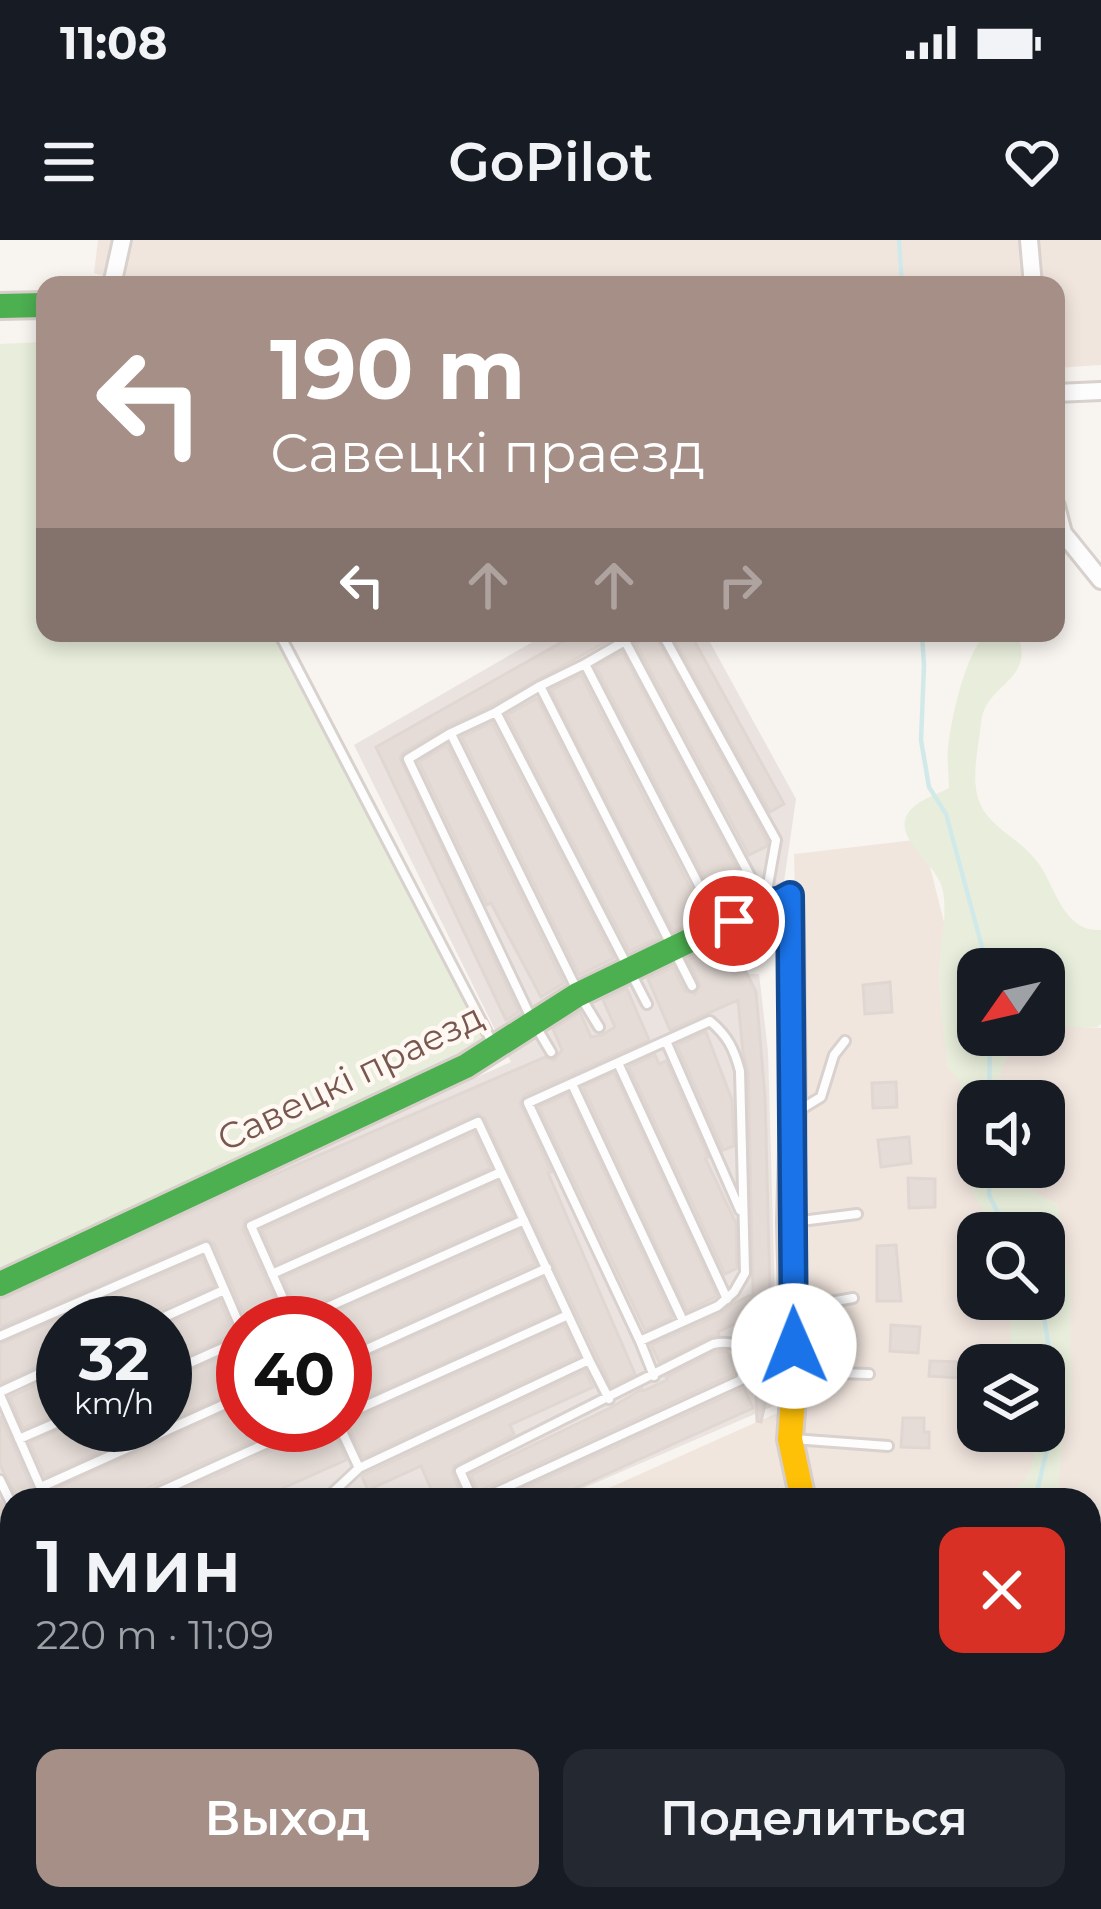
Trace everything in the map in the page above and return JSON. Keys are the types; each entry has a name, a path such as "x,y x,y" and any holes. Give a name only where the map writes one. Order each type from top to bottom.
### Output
{"street":[{"path":"114,276 122,240"},
{"path":"1029,240 1032,276"},
{"path":"0,306 36,305"},
{"path":"1065,393 1101,391"},
{"path":"1065,535 1101,580"},
{"name":"Савецкі праезд","path":"0,1285 466,1066 579,994 790,895 793,1114"},
{"path":"793,1114 790,1439 800,1488"}],"lane":[{"path":"284,642 496,1049"},
{"path":"551,1052 408,759 624,642"},
{"path":"627,642 764,904"},
{"path":"667,642 776,840 764,904"},
{"path":"585,664 727,923 743,937 745,959"},
{"path":"540,686 692,986"},
{"path":"496,712 646,1004"},
{"path":"451,733 598,1027"},
{"path":"640,1340 727,1299 745,1274 740,1071 734,1048 710,1022 528,1103 654,1376"},
{"path":"666,1041 743,1217"},
{"path":"793,1114 821,1097 834,1055 845,1042"},
{"path":"618,1063 727,1299"},
{"path":"572,1084 683,1321"},
{"path":"282,1296 251,1226 478,1122 609,1399"},
{"path":"272,1274 501,1172"},
{"path":"790,1222 857,1214"},
{"path":"354,1296 524,1220"},
{"path":"0,1336 206,1247 226,1296"},
{"path":"372,1347 547,1268"},
{"path":"192,1304 224,1290"},
{"path":"793,1309 854,1298"},
{"path":"372,1403 568,1315"},
{"path":"469,1488 460,1472 713,1345 728,1341 738,1346 746,1361 741,1380 502,1488"},
{"path":"338,1488 359,1468 589,1360"},
{"path":"794,1383 807,1372 869,1374"},
{"path":"36,1376 0,1394 40,1487 216,1408"},
{"path":"19,1439 36,1432"},
{"path":"790,1439 888,1446"},
{"path":"168,1488 248,1452"},
{"path":"352,1452 359,1468"}],"shaded area":[{"path":"98,240 1101,240 1101,365 1065,367 1065,276 94,273"},
{"path":"532,642 710,642 796,799 774,950 736,974 759,974 768,1052 778,1404 584,1488 0,1488 0,1287 511,1062 354,745"},
{"path":"923,839 957,974 957,1056 1065,1056 1065,1026 1101,1028 1101,1488 609,1488 804,1401 794,854"}],"green space":[{"path":"36,342 36,642 277,642 488,1047 0,1276 0,344"},
{"path":"980,642 1019,642 1021,651 1015,673 984,709 975,773 979,801 992,820 1035,859 1068,915 1081,926 1101,930 1101,1024 1097,1027 1065,1027 1065,948 957,948 957,1056 1008,1056 1000,1080 957,1080 948,1068 940,998 943,891 905,829 912,809 949,788 948,746"},
{"path":"972,1188 1032,1188 1058,1204 1059,1212 984,1212"},
{"path":"1065,1257 1070,1278 1071,1400 1065,1431 1065,1344 1010,1344 1011,1320 1065,1320"},
{"path":"1034,1452 1062,1452 1058,1488 1014,1488 1028,1474"}],"building":[{"path":"562,642 606,642 447,726 400,758 519,1012 506,1020 376,747"},
{"path":"659,642 767,846 749,855 636,644"},
{"path":"676,642 695,642 784,804 770,812"},
{"path":"622,652 750,893 720,908 596,667"},
{"path":"581,675 705,916 673,931 551,690"},
{"path":"537,698 658,938 629,951 507,715"},
{"path":"492,723 614,958 579,975 462,737"},
{"path":"447,745 564,983 541,997 491,903 487,905 419,762"},
{"path":"721,945 734,975 745,970 756,992 765,1097 772,1373 761,1422 757,1421 753,1315 659,1362 651,1345 753,1294 748,1071 738,1000 670,1030 648,979 673,967 685,991 695,994 700,985 688,960"},
{"path":"890,982 892,1012 865,1014 863,985"},
{"path":"627,989 649,1040 525,1095 520,1103 635,1374 611,1386 485,1119 478,1114 245,1220 243,1229 273,1296 236,1296 214,1244 206,1239 73,1296 36,1296 36,1312 0,1327 0,1300 545,1057 554,1060 562,1050 553,1029 580,1012 591,1037 602,1035 615,1027 603,1000"},
{"path":"706,1032 732,1100 734,1146 723,1150 677,1045"},
{"path":"655,1055 659,1064 666,1061 736,1223 737,1268 725,1274 629,1067"},
{"path":"614,1073 717,1296 687,1311 583,1087"},
{"path":"896,1082 897,1107 873,1108 872,1083"},
{"path":"568,1094 672,1317 645,1330 539,1107"},
{"path":"474,1133 490,1168 276,1263 262,1230"},
{"path":"909,1137 911,1163 881,1167 878,1140"},
{"path":"908,1178 935,1179 935,1207 909,1208"},
{"path":"497,1183 513,1216 332,1296 291,1296 283,1278"},
{"path":"520,1231 535,1264 372,1338 372,1296"},
{"path":"896,1245 901,1301 877,1301 877,1246"},
{"path":"202,1258 214,1286 191,1296 113,1296"},
{"path":"542,1279 557,1311 372,1394 372,1355"},
{"path":"216,1303 216,1342 192,1353 192,1314"},
{"path":"891,1325 920,1327 918,1353 890,1351"},
{"path":"564,1326 578,1356 363,1457 361,1452 372,1452 372,1412"},
{"path":"36,1329 36,1367 0,1383 0,1344"},
{"path":"727,1351 734,1374 477,1488 471,1475 715,1352"},
{"path":"216,1360 216,1400 192,1410 192,1370"},
{"path":"930,1361 957,1362 957,1378 929,1376"},
{"path":"585,1371 593,1387 510,1425 514,1434 454,1466 459,1488 431,1488 421,1466 372,1488 367,1488 364,1475"},
{"path":"36,1385 36,1423 23,1428 10,1397"},
{"path":"744,1388 753,1408 576,1488 525,1488"},
{"path":"0,1416 32,1488 13,1488 0,1464"},
{"path":"216,1417 216,1452 228,1452 148,1488 58,1488 138,1452 192,1452 192,1428"},
{"path":"903,1418 924,1418 929,1448 901,1447"},
{"path":"36,1440 36,1452 99,1452 45,1476 30,1443"},
{"path":"268,1452 343,1452 346,1460 283,1488 189,1488"}],"waterway":[{"path":"899,240 901,276"},
{"path":"923,642 921,740 929,787 946,814 982,948"},
{"path":"989,1080 990,1056"},
{"path":"989,1188 998,1212"},
{"path":"1038,1488 1058,1403 1044,1320"}],"traffic: fast":[{"path":"0,306 36,305"},
{"path":"0,1284 466,1066 577,995 790,895 791,932"}],"traffic: slow":[{"path":"791,932 794,1383 790,1439 800,1488"}],"route":[{"path":"734,921 790,895 794,1346"}]}
